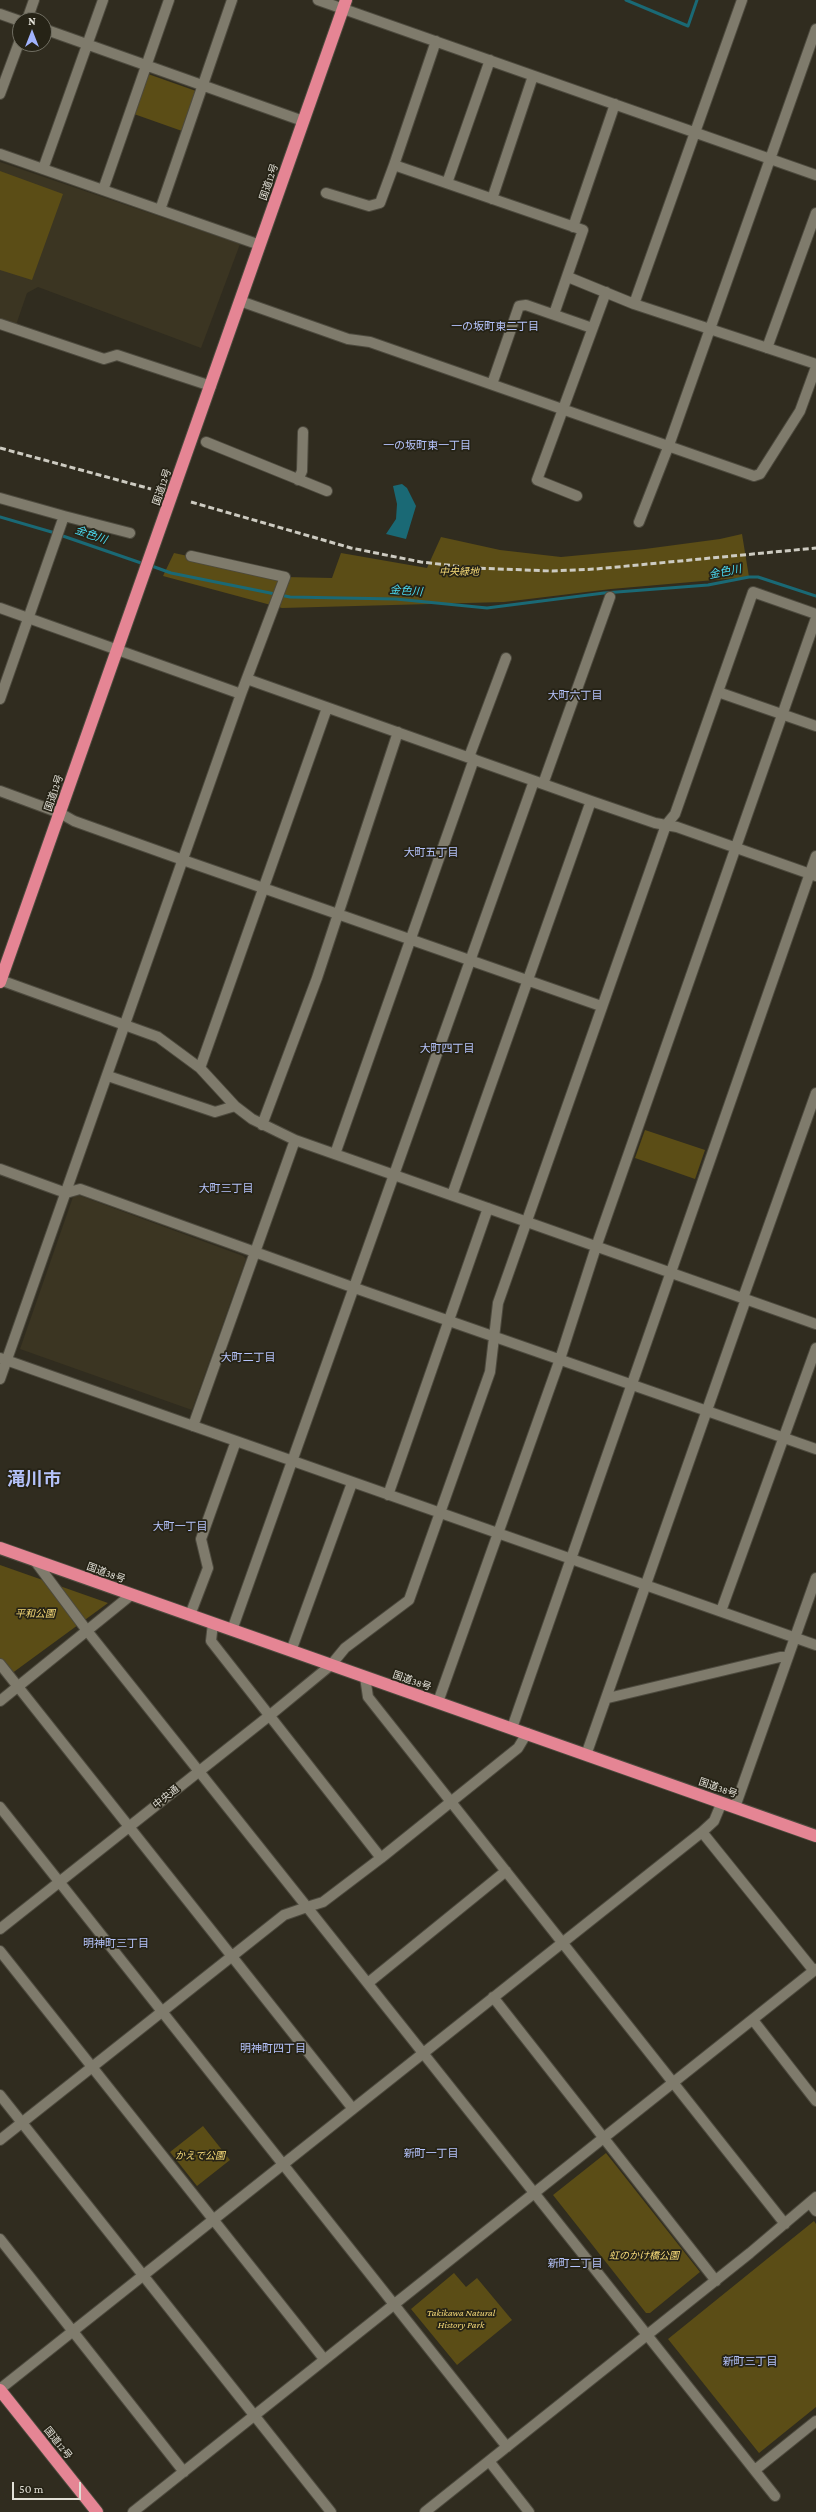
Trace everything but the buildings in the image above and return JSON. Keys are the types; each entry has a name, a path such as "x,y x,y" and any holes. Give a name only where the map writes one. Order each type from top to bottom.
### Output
{"highway":[{"name":"国道12号","path":"0,981 345,4"},
{"name":"国道38号","path":"0,1548 816,1836"},
{"name":"国道12号","path":"0,2389 97,2512"}],"street":[{"path":"30,12 34,0"},
{"path":"43,169 103,0"},
{"path":"103,190 169,0"},
{"path":"160,210 232,0"},
{"path":"318,0 345,4 436,41 816,175"},
{"path":"634,304 742,0"},
{"path":"0,14 12,18"},
{"path":"639,522 669,445 816,29"},
{"path":"52,32 303,121"},
{"path":"326,193 369,206 380,203 436,41"},
{"path":"0,94 16,52"},
{"path":"447,183 490,60"},
{"path":"492,199 533,76"},
{"path":"573,227 615,104"},
{"path":"0,154 260,245"},
{"path":"394,165 583,230 554,314"},
{"path":"767,348 816,213"},
{"path":"240,301 348,339 370,342 669,445 754,476 760,474 800,411 816,365 634,304 568,277"},
{"path":"577,496 536,480 606,292"},
{"path":"492,384 519,306 526,305 592,328"},
{"path":"0,324 104,359 117,355 210,386"},
{"path":"298,480 302,471 303,432"},
{"path":"206,442 327,491"},
{"path":"0,498 130,533"},
{"path":"0,699 64,516"},
{"path":"0,1379 3,1359 66,1193 241,694 285,578 191,556"},
{"name":"中央通","path":"0,1929 269,1716 331,1665 345,1648 409,1600 490,1372 498,1303 666,825 675,814 752,592 816,614"},
{"path":"232,1630 352,1287 389,1184 394,1176 470,961 610,597"},
{"path":"0,608 241,694"},
{"path":"438,1702 560,1359 596,1246 816,618"},
{"path":"334,1154 410,940 506,658"},
{"path":"247,679 591,801 813,875"},
{"path":"718,692 816,726"},
{"path":"200,1068 327,708"},
{"path":"262,1125 338,914 398,732"},
{"path":"0,791 60,812 74,821 183,860 602,1006"},
{"path":"452,1195 591,801"},
{"path":"512,1728 670,1272 813,875 816,856"},
{"path":"0,981 158,1037 200,1068 235,1106 262,1125 295,1140 745,1299 815,1320"},
{"path":"108,1076 215,1112 235,1106"},
{"path":"586,1755 608,1698 708,1411 816,1093"},
{"path":"193,1426 295,1140"},
{"path":"0,1169 66,1193 80,1189 352,1287 449,1319 493,1336 816,1449"},
{"path":"388,1495 488,1208"},
{"path":"721,1611 782,1438 816,1348"},
{"path":"3,1359 816,1645"},
{"path":"190,1615 208,1568 201,1539 236,1441"},
{"path":"292,1651 352,1482"},
{"path":"35,1561 88,1632 775,2496"},
{"path":"735,1807 816,1578"},
{"path":"0,1701 88,1632 132,1595"},
{"path":"213,1623 211,1641 381,1858"},
{"path":"608,1698 780,1657 788,1657"},
{"path":"0,1664 353,2109"},
{"path":"365,1677 368,1696 562,1942 675,2082 785,2224"},
{"path":"0,2140 284,1914 323,1902 381,1858 518,1748 527,1733"},
{"path":"0,2389 702,1832 714,1821 722,1802"},
{"path":"0,1807 507,2447"},
{"path":"133,2512 815,1970 702,1832"},
{"path":"368,1983 506,1870"},
{"path":"0,1951 215,2219 324,2359"},
{"path":"493,1997 716,2281"},
{"path":"752,2020 816,2101"},
{"path":"0,2095 331,2512"},
{"path":"425,2512 716,2281 785,2224 814,2203"},
{"path":"0,2239 184,2472"},
{"path":"755,2470 816,2421"},
{"path":"489,2461 529,2512"}],"shaded area":[{"path":"0,162 240,244 201,348 38,287 27,293 16,325 0,319"},
{"path":"78,1195 243,1256 246,1259 192,1410 20,1349 73,1197"}],"green space":[{"path":"148,74 196,91 182,131 134,114"},
{"path":"0,171 63,194 32,280 0,270"},
{"name":"中央緑地","path":"742,534 749,577 611,589 504,602 282,608 163,576 174,553 285,577 332,578 341,553 427,568 441,537 500,550 561,557 645,549 720,539"},
{"path":"645,1130 705,1150 695,1179 635,1158"},
{"name":"平和公園","path":"0,1565 108,1603 11,1674 0,1660"},
{"name":"かえで公園","path":"203,2126 230,2160 197,2186 170,2152"},
{"name":"虹のかけ橋公園","path":"606,2153 700,2272 650,2313 646,2313 553,2195"},
{"path":"814,2221 816,2224 816,2407 759,2453 668,2339"},
{"name":"Takikawa Natural History Park","path":"454,2273 466,2287 477,2278 512,2320 457,2365 411,2309"}],"water":[{"path":"402,484 407,488 416,506 406,539 386,534 396,519 397,504 393,486"}],"waterway":[{"path":"626,0 688,26 697,0"},
{"name":"金色川","path":"0,517 55,533"},
{"name":"金色川","path":"60,535 144,564"},
{"name":"金色川","path":"149,565 171,573 290,597 396,599 487,608 604,593 708,585 749,577 758,577 816,596"}],"railway":[{"path":"0,448 151,489"},
{"path":"191,502 351,548 421,562 473,568 552,571 596,569 816,548"}],"district":[{"name":"一の坂町東二丁目","path":"495,327"},
{"name":"一の坂町東一丁目","path":"427,446"},
{"name":"大町六丁目","path":"575,696"},
{"name":"大町五丁目","path":"431,853"},
{"name":"大町四丁目","path":"447,1049"},
{"name":"大町三丁目","path":"226,1189"},
{"name":"大町二丁目","path":"248,1358"},
{"name":"滝川市","path":"34,1479"},
{"name":"大町一丁目","path":"180,1527"},
{"name":"明神町三丁目","path":"116,1944"},
{"name":"明神町四丁目","path":"273,2049"},
{"name":"新町一丁目","path":"431,2154"},
{"name":"新町二丁目","path":"575,2264"},
{"name":"新町三丁目","path":"750,2362"}]}
